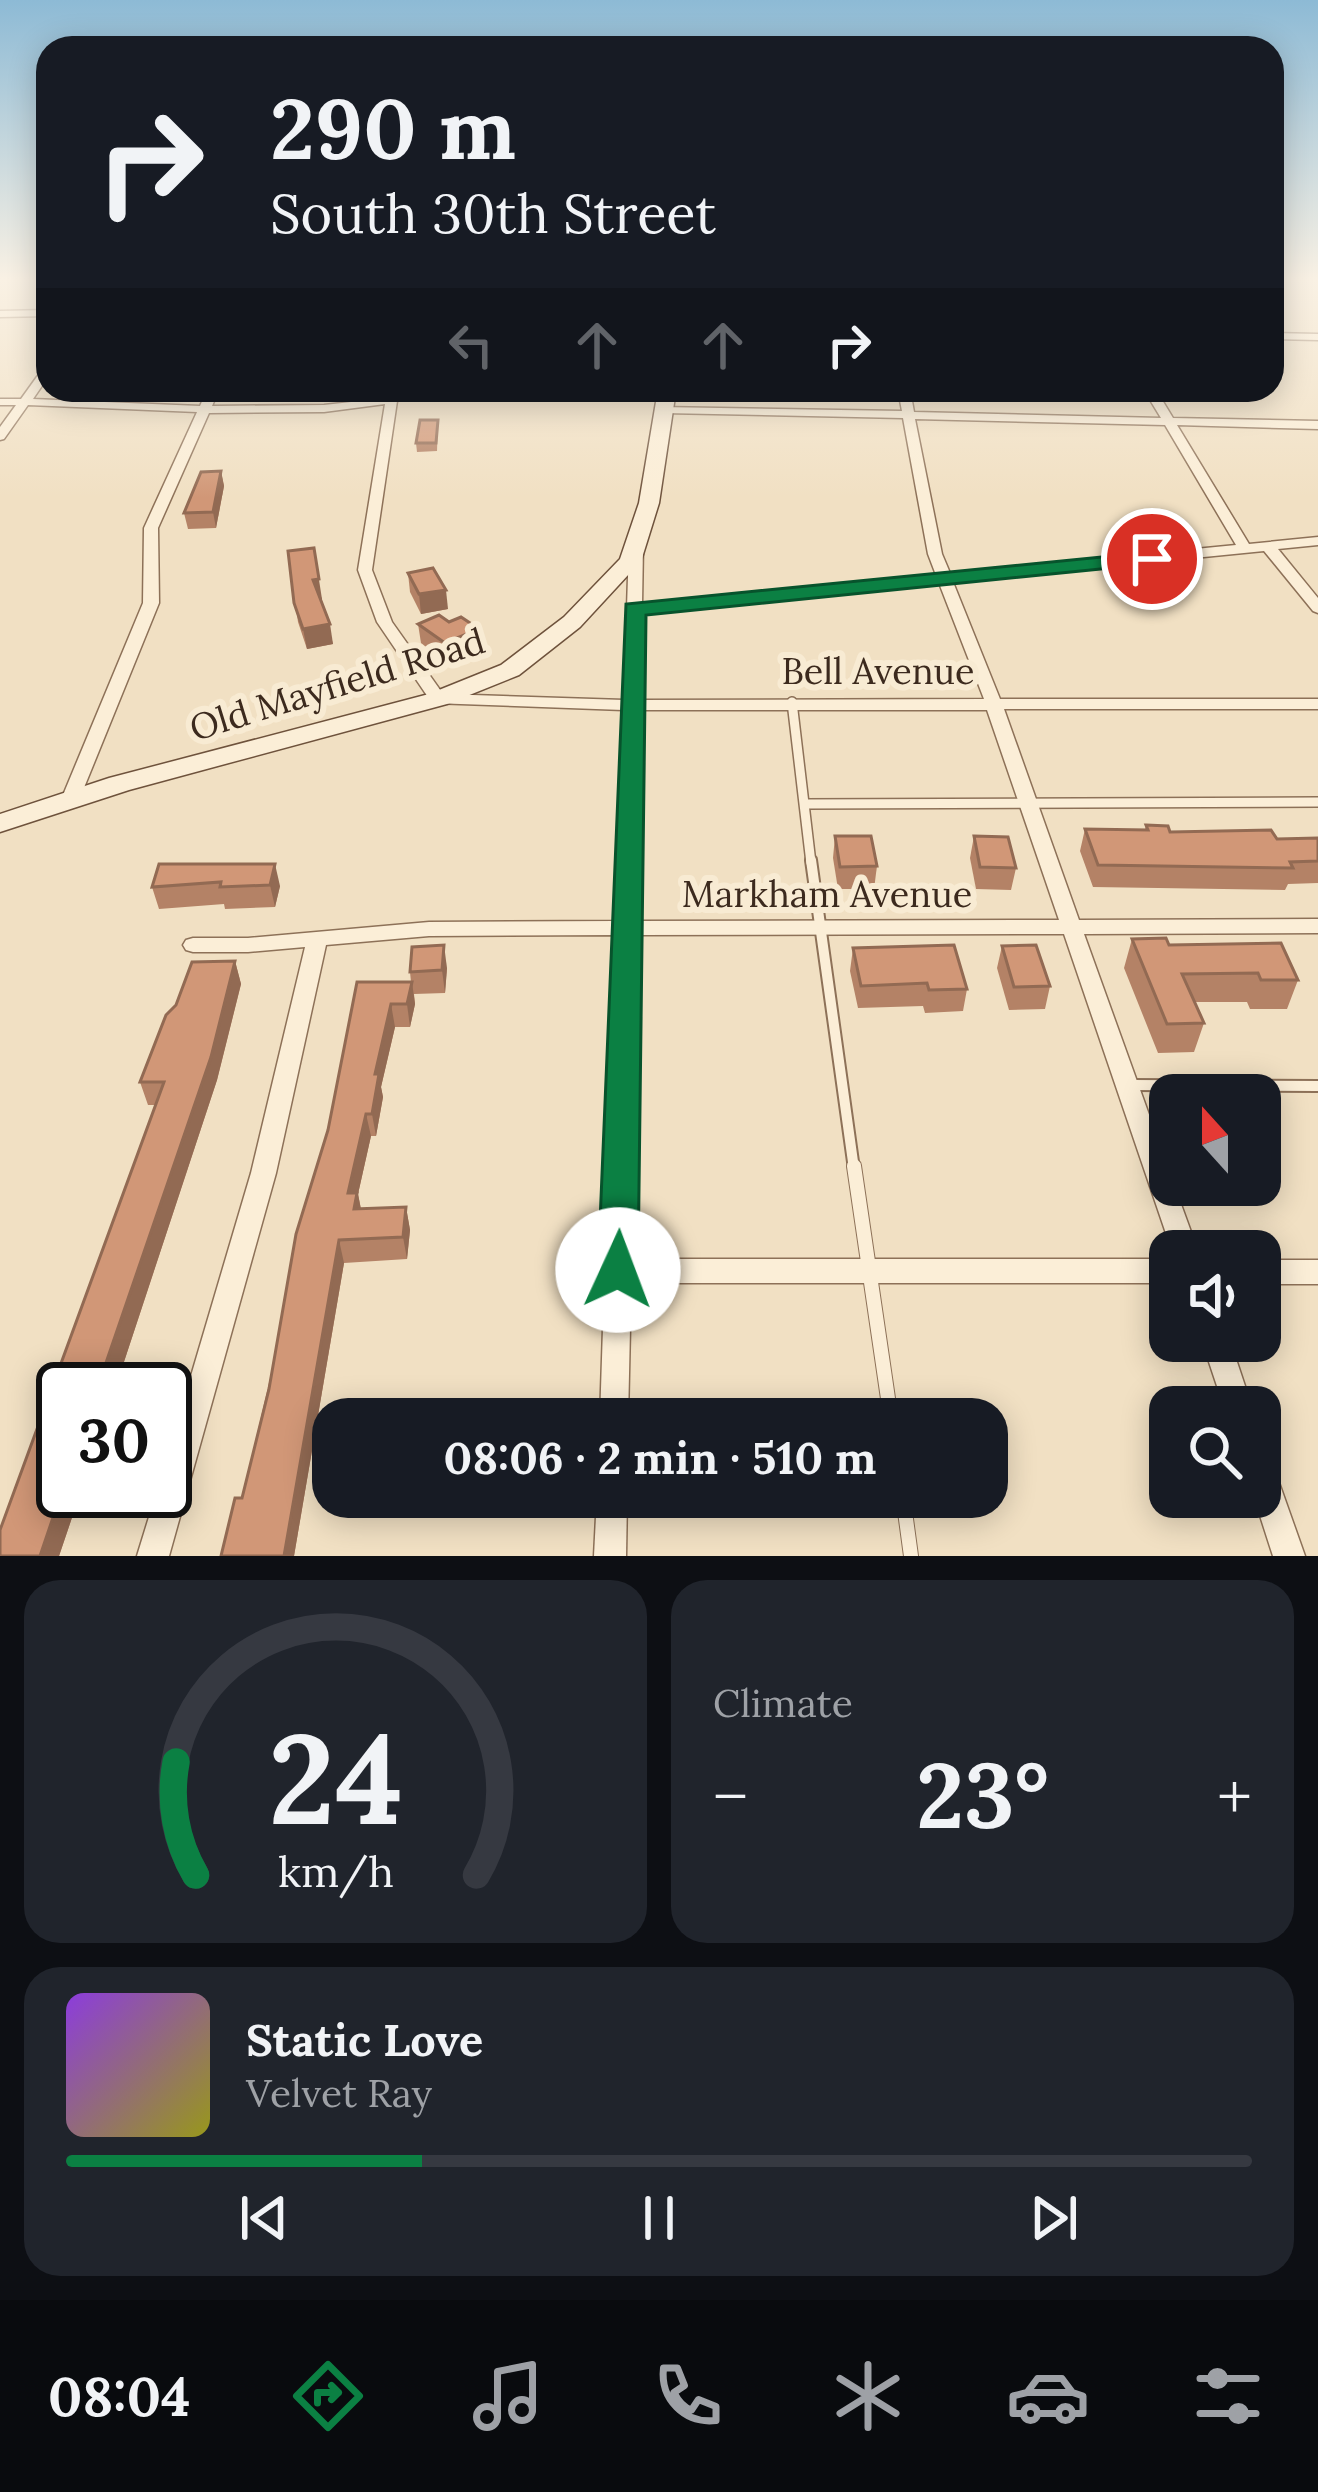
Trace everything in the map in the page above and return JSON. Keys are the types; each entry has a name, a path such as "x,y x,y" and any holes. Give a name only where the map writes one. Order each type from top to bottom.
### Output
{"main road":[{"name":"Old Mayfield Road","path":"0,823 438,699 482,683 534,654 618,575 636,546 649,503 666,402"}],"street":[{"path":"0,436 36,386"},
{"path":"0,402 110,402 296,413 358,402"},
{"path":"70,800 143,626 153,589 147,552 151,528 206,402"},
{"path":"391,402 365,569 370,595 388,632 438,699"},
{"path":"696,402 909,416 1318,425"},
{"path":"906,402 944,580 993,704 1177,1230"},
{"path":"1158,402 1245,549"},
{"path":"634,609 1318,542"},
{"path":"615,1398 636,546"},
{"path":"1269,547 1318,608"},
{"name":"Bell Avenue","path":"438,699 631,705 1318,704"},
{"name":"Markham Avenue","path":"193,945 429,929 1318,926"},
{"path":"153,1556 249,1218 317,940"},
{"path":"618,1270 1149,1271"},
{"path":"1281,1272 1318,1272"},
{"path":"610,1556 611,1518"},
{"path":"1276,1518 1289,1556"}],"lane":[{"path":"792,702 819,928 888,1398"},
{"path":"805,804 1318,802"},
{"path":"1125,1085 1318,1086"},
{"path":"906,1518 911,1556"}],"building":[{"path":"420,420 438,420 436,443 416,443"},
{"path":"221,471 213,512 184,513 201,472"},
{"path":"314,548 319,579 313,580 330,624 303,629 294,603 288,551"},
{"path":"433,568 446,590 419,594 408,573"},
{"path":"439,615 449,622 461,617 479,629 445,643 418,624"},
{"path":"1146,825 1168,826 1170,832 1271,830 1277,839 1318,838 1318,861 1290,862 1293,868 1098,865 1085,829 1148,830"},
{"path":"835,836 871,836 877,866 840,867"},
{"path":"974,836 1008,837 1016,868 980,867"},
{"path":"159,864 275,864 270,885 220,887 221,882 152,887"},
{"path":"1166,938 1169,945 1281,943 1298,980 1261,980 1258,973 1182,974 1204,1023 1167,1024 1132,939"},
{"path":"444,945 442,970 410,972 412,947"},
{"path":"954,945 967,989 929,990 927,983 861,986 853,948"},
{"path":"1036,945 1050,986 1014,987 1002,946"},
{"path":"235,961 211,1057 106,1362 62,1362 164,1082 140,1082 192,962"},
{"path":"357,982 412,982 407,1004 391,1004 375,1074 379,1074 372,1114 366,1114 348,1193 357,1193 354,1209 406,1207 403,1237 339,1240 284,1556 221,1556 235,1498 242,1498 269,1389 296,1234 328,1130"},
{"path":"36,1432 36,1518 53,1518 40,1556 0,1556 0,1530"}],"route":[{"path":"618,1270 634,609 1152,559"}]}
